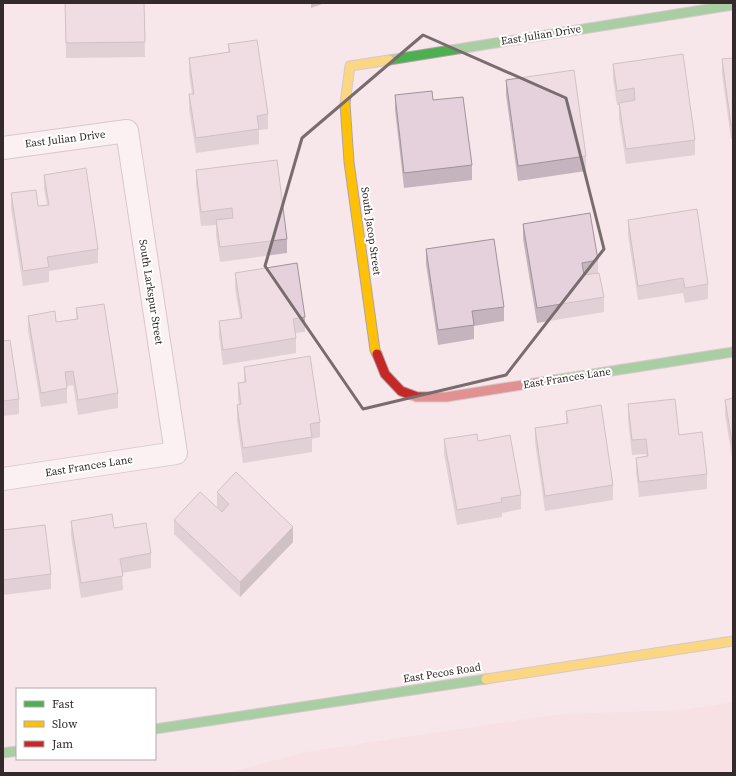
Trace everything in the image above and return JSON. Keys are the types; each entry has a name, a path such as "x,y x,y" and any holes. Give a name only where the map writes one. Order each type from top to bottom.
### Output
{"street":[{"name":"East Julian Drive","path":"350,66 664,9 733,5"},
{"name":"South Jacop Street","path":"350,66 345,102 349,162 375,350 384,374 401,391"},
{"name":"East Julian Drive","path":"3,148 127,131"},
{"name":"South Larkspur Street","path":"127,131 176,453"},
{"name":"East Frances Lane","path":"401,391 417,397 446,397 733,352"},
{"name":"East Frances Lane","path":"3,480 176,453"},
{"name":"East Pecos Road","path":"156,729 733,641"},
{"path":"3,753 16,751"}],"highlighted area":[{"path":"423,35 566,98 604,249 506,375 363,409 265,266 302,138"}],"shaded area":[{"path":"733,702 733,773 227,773 305,752 560,714 682,710"}],"building":[{"path":"65,3 144,3 145,42 66,43"},
{"path":"257,40 268,114 257,116 259,129 196,138 189,94 194,94 189,58 230,52 228,44"},
{"path":"683,54 695,140 626,149 619,103 635,100 634,88 617,91 613,64"},
{"path":"733,58 733,124 731,125 722,59"},
{"path":"574,70 586,156 518,166 506,80"},
{"path":"432,91 433,100 463,97 472,165 404,173 395,95"},
{"path":"277,160 287,239 220,247 216,220 233,218 232,208 201,212 196,170"},
{"path":"86,168 98,249 47,257 49,267 23,271 11,193 36,190 38,206 49,205 44,175"},
{"path":"697,209 708,284 685,288 683,278 638,286 628,220"},
{"path":"590,213 598,260 582,263 584,275 599,273 604,297 537,308 523,224"},
{"path":"494,239 504,307 472,311 474,325 438,330 426,249"},
{"path":"297,263 305,317 293,319 296,338 223,350 219,321 242,318 235,273"},
{"path":"104,304 118,393 78,400 73,371 65,372 67,388 41,393 28,316 55,311 56,322 78,319 76,308"},
{"path":"10,340 19,399 3,401 3,341"},
{"path":"310,356 320,422 310,424 312,437 243,448 237,405 241,404 238,383 246,382 244,367"},
{"path":"733,398 733,448 725,400"},
{"path":"675,399 679,435 702,432 707,474 639,482 636,458 648,456 646,439 632,440 628,404"},
{"path":"601,405 613,485 545,496 535,428 568,423 566,411"},
{"path":"477,434 478,441 510,435 521,495 501,498 502,502 457,510 444,439"},
{"path":"236,472 293,527 240,582 174,520 200,492 222,512 229,504 217,492"},
{"path":"112,514 114,528 146,523 151,553 120,559 123,576 81,583 71,521"},
{"path":"45,525 51,574 3,580 3,530"}],"traffic: fast":[{"path":"389,60 733,5"},
{"path":"554,380 733,352"},
{"path":"156,729 486,679"},
{"path":"3,753 16,751"}],"traffic: slow":[{"path":"377,354 375,350 349,162 345,103 350,66 389,60"},
{"path":"486,679 733,641"}],"traffic: jam":[{"path":"377,354 385,374 401,391 417,397 446,397 554,380"}]}
